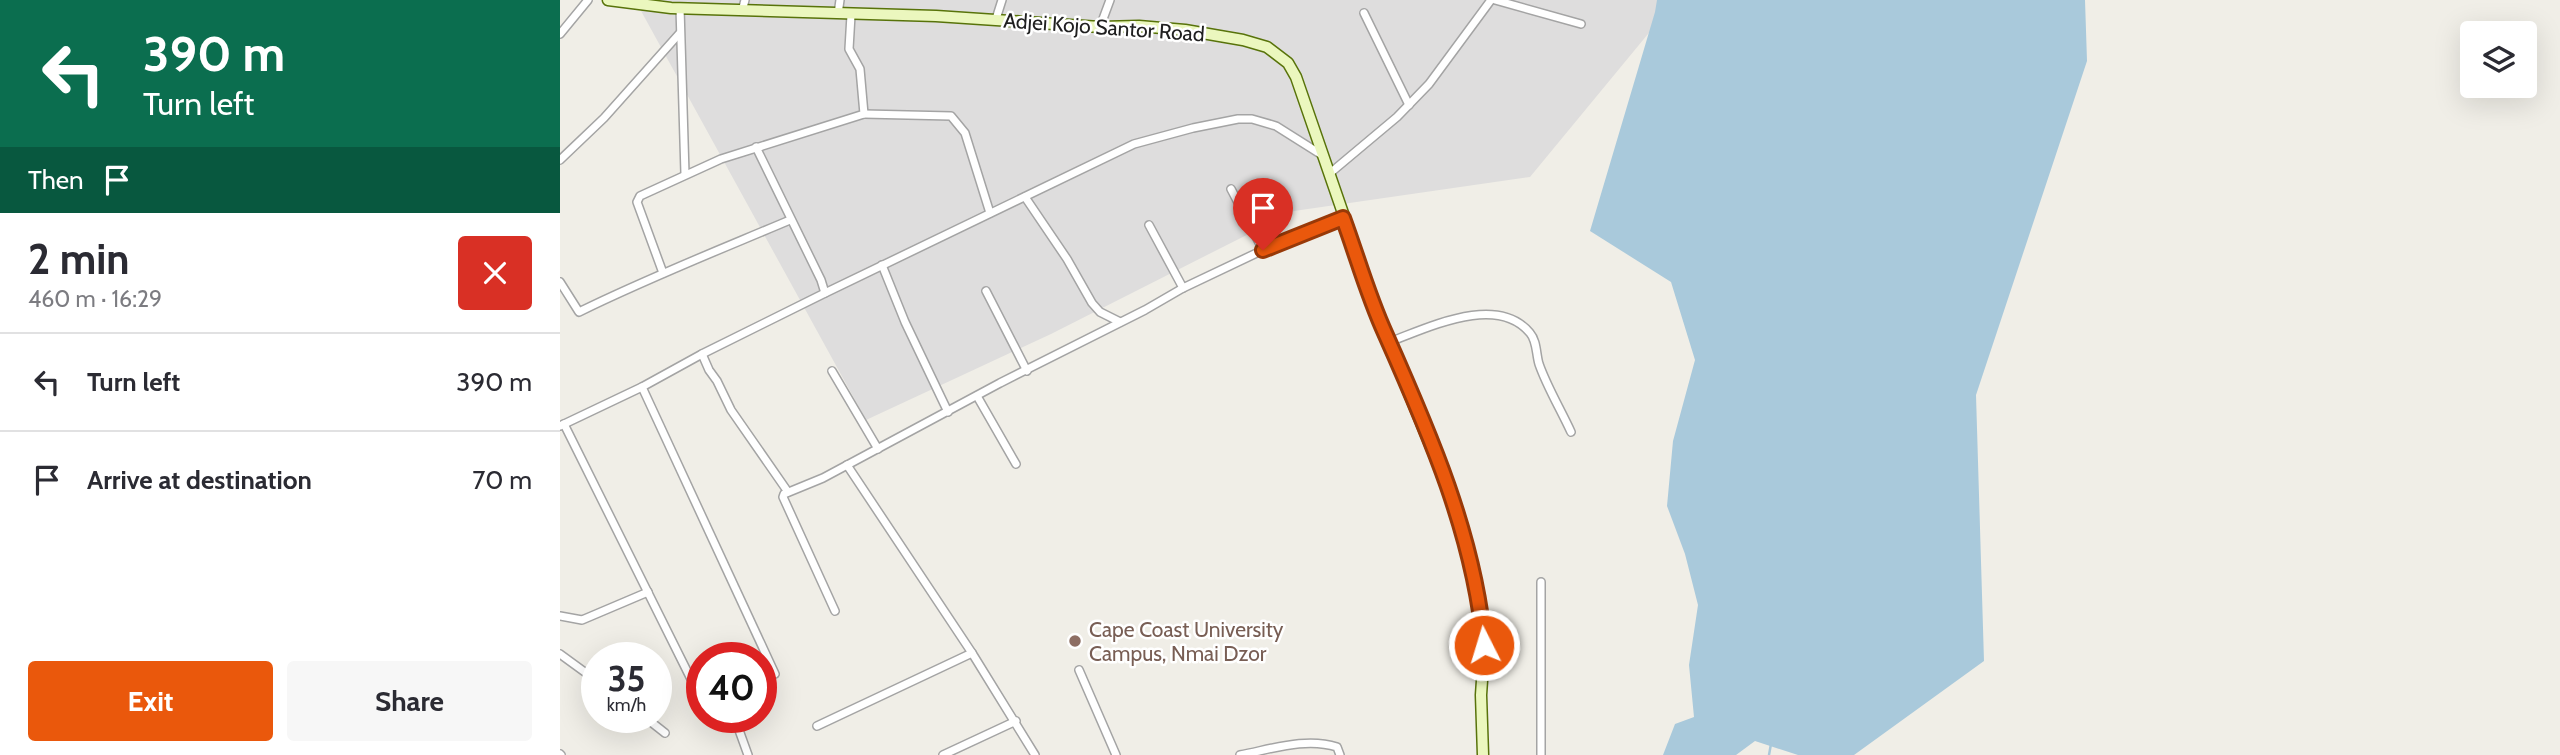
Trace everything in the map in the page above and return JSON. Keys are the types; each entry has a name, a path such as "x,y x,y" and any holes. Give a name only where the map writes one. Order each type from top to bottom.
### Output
{"street":[{"path":"560,34 588,0"},
{"name":"Adjei Kojo Santor Road","path":"608,0 680,8 996,19 1100,27 1139,26 1185,30 1254,42 1277,53 1288,63 1296,77 1343,218 1447,486 1464,538 1480,601 1484,651 1481,695 1483,755"},
{"path":"742,11 745,0"},
{"path":"838,14 841,0"},
{"path":"996,19 1002,0"},
{"path":"1100,27 1110,0"},
{"path":"1329,174 1377,135 1429,84 1493,0 1581,24"},
{"path":"680,8 685,174"},
{"path":"1364,13 1409,104"},
{"path":"851,15 849,48 860,69 864,114"},
{"path":"560,160 604,118 680,34"},
{"path":"663,273 638,199 685,174 756,147 864,114 951,116 965,133 990,213"},
{"path":"686,669 562,425 825,293 1134,144 1193,128 1238,119 1252,119 1276,126 1322,155"},
{"path":"756,147 825,293"},
{"path":"1231,189 1263,250"},
{"path":"1026,197 1092,303 1100,312 1119,322"},
{"path":"835,611 783,497 788,492 847,466 1183,288 1263,250 1343,218"},
{"path":"560,282 579,312 639,282 790,220"},
{"path":"1149,225 1183,288"},
{"path":"882,265 905,322 948,412"},
{"path":"986,291 1027,371"},
{"path":"1390,342 1481,313 1502,316 1532,335 1539,363 1571,432"},
{"path":"702,354 731,410 788,492"},
{"path":"832,371 878,449"},
{"path":"642,387 760,642"},
{"path":"977,396 1016,464"},
{"path":"847,466 1016,720 1035,755"},
{"path":"1541,582 1541,755"},
{"path":"560,616 582,620 648,592"},
{"path":"817,726 972,653"},
{"path":"560,654 581,669"},
{"path":"1079,670 1116,755"},
{"path":"943,755 1016,720"},
{"path":"740,733 748,755"},
{"path":"1240,755 1295,744 1321,742 1337,747 1340,755"}],"shaded area":[{"path":"635,0 1676,0 1530,177 1294,211 1051,334 866,420"}],"water":[{"path":"1657,0 2085,0 2087,61 1976,395 1984,661 1854,755 1798,755 1755,741 1736,755 1663,755 1675,724 1694,717 1689,665 1698,605 1685,554 1667,506 1673,441 1695,360 1671,282 1590,231"}],"waterway":[{"path":"1769,755 1771,744"}],"place":[{"name":"Cape Coast University Campus, Nmai Dzor","path":"1075,641"}],"route":[{"path":"1263,250 1343,218 1384,332 1447,486 1480,601 1484,645"}]}
